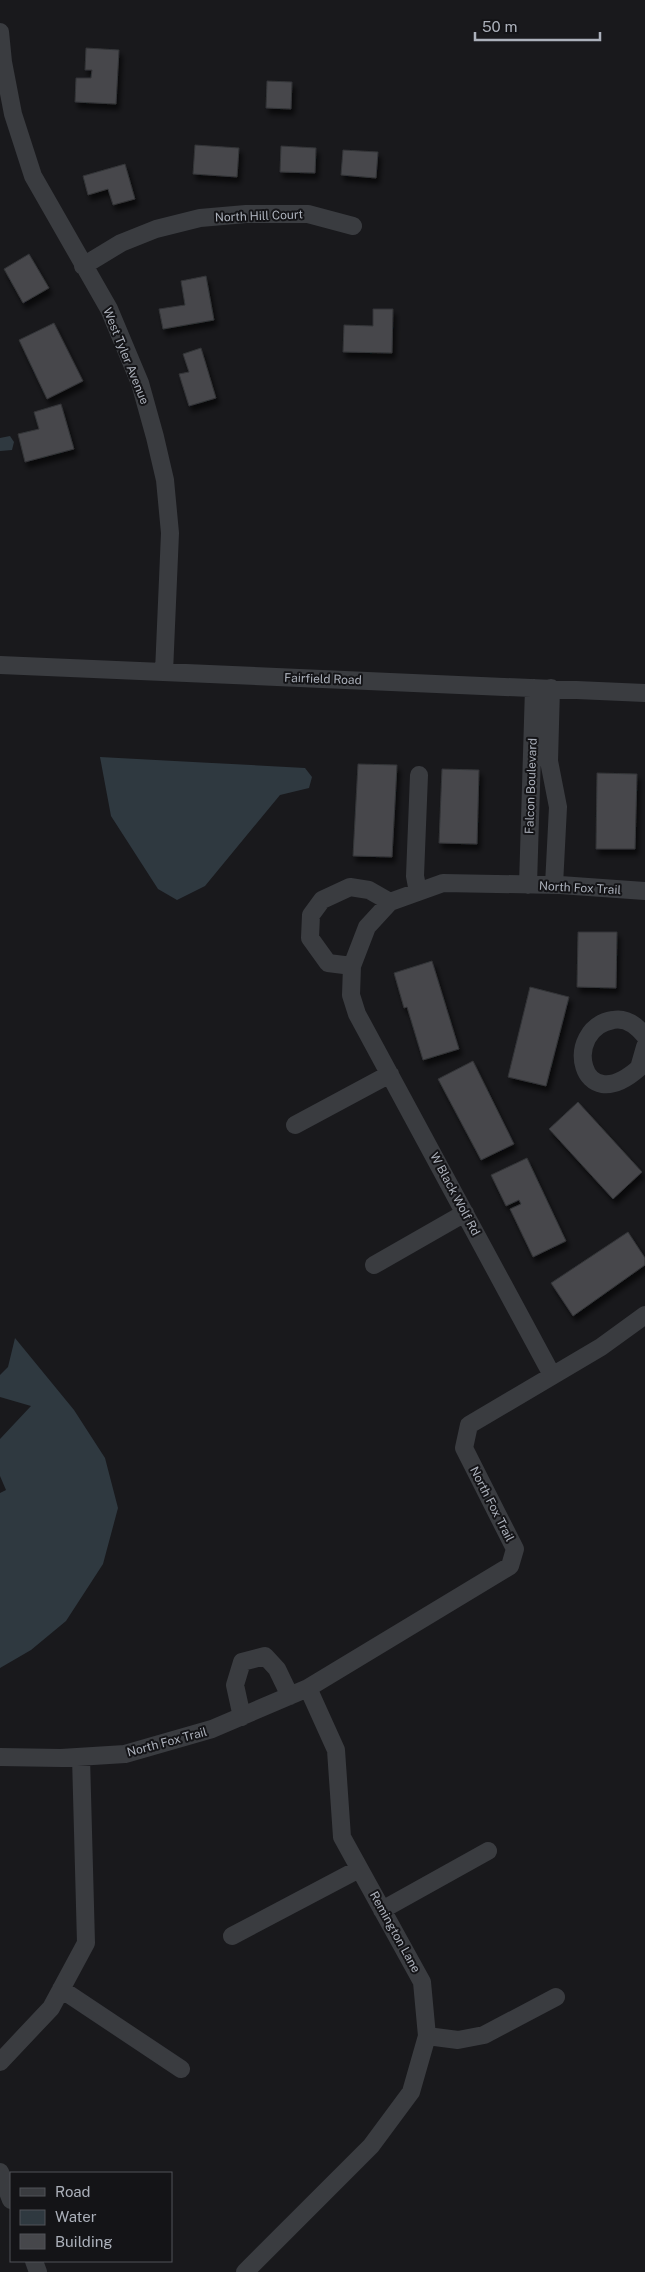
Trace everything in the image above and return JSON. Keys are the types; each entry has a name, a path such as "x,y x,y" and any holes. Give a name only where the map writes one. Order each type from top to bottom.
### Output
{"street":[{"name":"West Tyler Avenue","path":"0,32 3,62 13,114 33,176 108,308 140,383 165,480 170,533 164,672"},
{"name":"North Hill Court","path":"83,266 121,243 156,229 200,218 246,214 308,214 354,226"},
{"name":"Fairfield Road","path":"0,665 645,693"},
{"name":"Falcon Boulevard","path":"521,885 542,688"},
{"name":"Falcon Boulevard","path":"542,688 549,761 558,807 554,885"},
{"path":"418,892 414,876 419,775"},
{"name":"North Fox Trail","path":"390,902 443,883 554,885 645,891"},
{"path":"352,966 328,963 310,938 311,915 322,900 350,887 369,890 390,902"},
{"name":"W Black Wolf Rd","path":"390,902 367,927 352,966 351,995 357,1014 552,1375"},
{"path":"642,1025 615,1019 600,1023 592,1030 584,1047 582,1063 586,1072 603,1084 616,1083 639,1068 645,1047"},
{"path":"294,1125 390,1074"},
{"path":"374,1264 465,1214"},
{"name":"North Fox Trail","path":"0,1757 81,1757 124,1754 212,1730 308,1688 510,1566 515,1549 464,1448 469,1425 601,1347 645,1315"},
{"path":"242,1717 235,1686 242,1662 265,1656 278,1669 290,1696"},
{"name":"Remington Lane","path":"245,2272 371,2146 411,2092 427,2036 422,1982 342,1837 336,1750 308,1688"},
{"path":"0,2062 51,2008 86,1943 81,1757"},
{"path":"382,1910 488,1851"},
{"path":"232,1936 359,1868"},
{"path":"61,1989 181,2069"},
{"path":"427,2036 458,2040 484,2035 556,1997"},
{"path":"0,2172 10,2197"}],"water":[{"path":"10,436 14,442 12,450 0,451 0,438"},
{"path":"100,757 305,768 312,777 309,788 280,795 205,886 177,900 158,889 111,816"},
{"path":"15,1338 74,1410 105,1458 118,1508 103,1564 66,1621 31,1650 0,1668 0,1493 6,1490 0,1476 0,1439 31,1406 0,1397 0,1375 8,1367"}],"building":[{"path":"86,48 119,50 116,104 75,102 76,78 91,78 92,70 85,70"},
{"path":"267,81 292,82 291,109 266,108"},
{"path":"195,145 239,148 237,177 193,174"},
{"path":"281,146 316,148 315,173 280,172"},
{"path":"343,150 378,152 376,178 341,175"},
{"path":"125,164 135,199 113,205 108,189 88,195 83,176"},
{"path":"29,254 49,288 23,303 4,269"},
{"path":"206,276 214,320 163,329 159,309 185,305 181,281"},
{"path":"373,309 393,309 392,353 343,352 344,325 373,326"},
{"path":"54,323 83,381 47,399 19,340"},
{"path":"201,348 216,398 189,406 179,374 189,372 183,354"},
{"path":"61,404 74,449 25,462 18,434 39,429 34,412"},
{"path":"358,764 397,765 392,857 353,856"},
{"path":"442,769 479,770 477,844 439,843"},
{"path":"597,773 637,774 635,849 596,849"},
{"path":"578,932 617,932 616,988 577,987"},
{"path":"432,961 459,1049 423,1060 407,1007 404,1008 394,973"},
{"path":"530,987 569,997 546,1086 508,1077"},
{"path":"473,1061 514,1144 481,1160 438,1079"},
{"path":"578,1102 642,1172 613,1199 549,1129"},
{"path":"527,1158 566,1241 533,1257 510,1209 521,1204 519,1200 506,1206 491,1175"},
{"path":"628,1232 645,1258 645,1265 573,1316 551,1283"}]}
